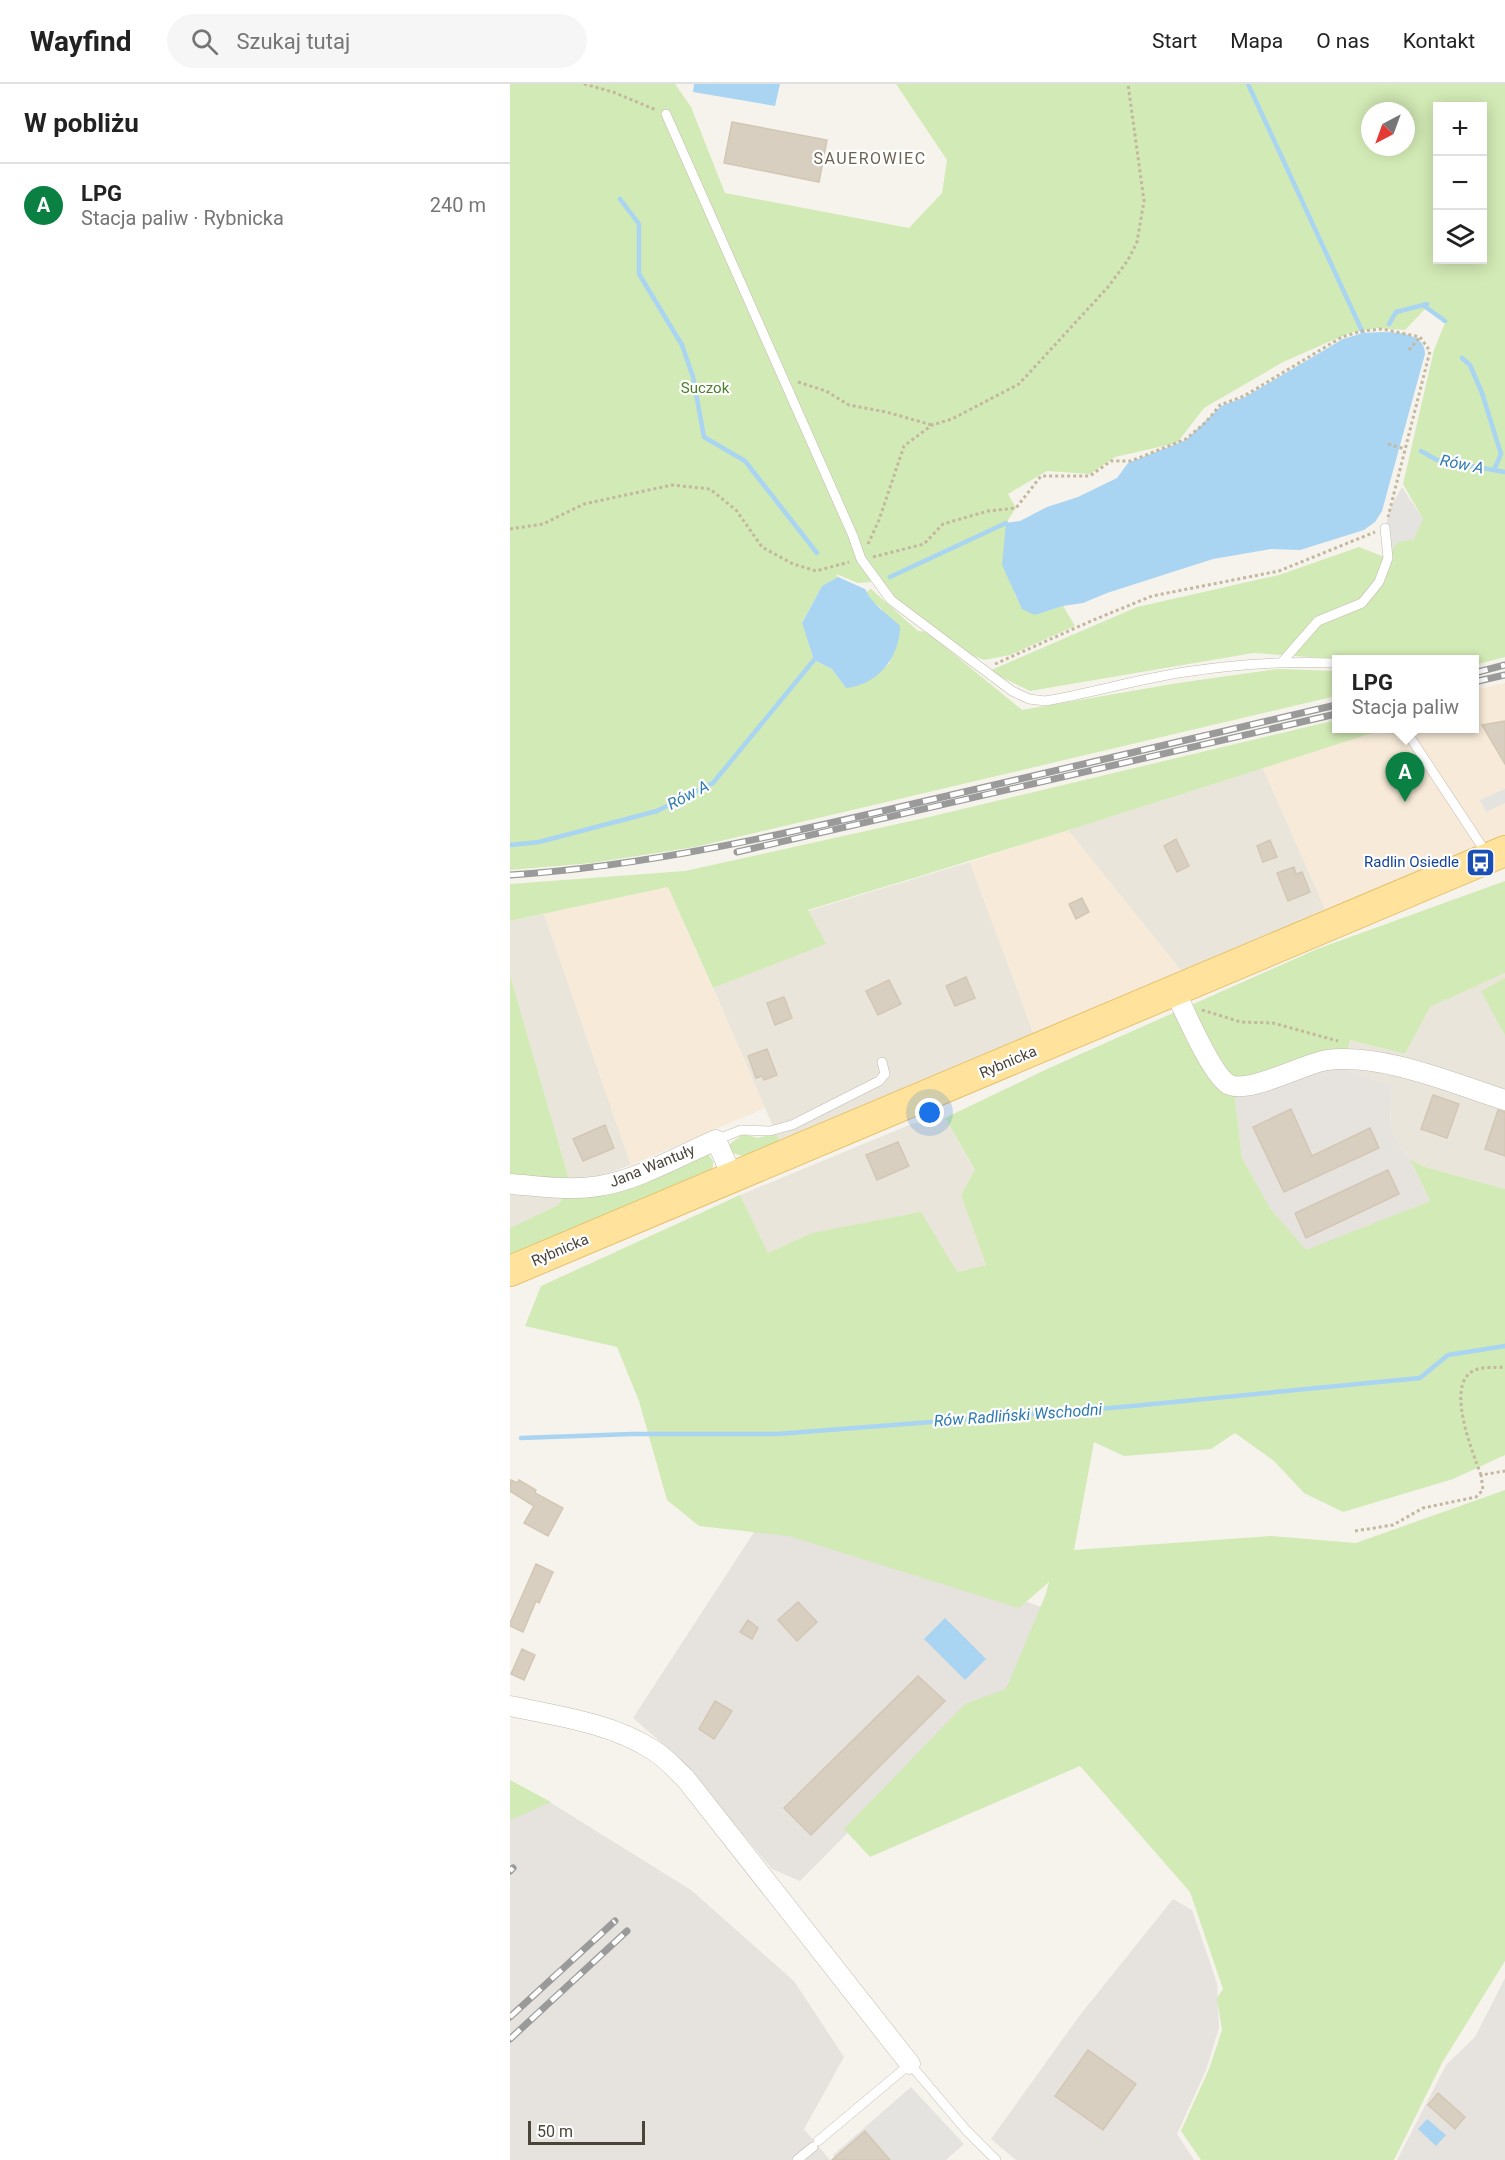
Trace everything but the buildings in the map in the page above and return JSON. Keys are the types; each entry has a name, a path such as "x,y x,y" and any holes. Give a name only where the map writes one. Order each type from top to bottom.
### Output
{"main road":[{"name":"Rybnicka","path":"510,1271 1497,854"}],"street":[{"path":"1175,991 1216,1072 1229,1085 1247,1086 1327,1060 1379,1062 1505,1100"},
{"path":"716,1140 733,1178"},
{"name":"Jana Wantuły","path":"510,1184 574,1188 602,1186 627,1179 716,1140"},
{"path":"510,1706 561,1716 621,1732 655,1751 670,1764 685,1778 910,2064"}],"lane":[{"path":"666,114 853,536 861,559 891,600 1012,691 1029,699 1045,701 1183,672 1282,662 1332,663"},
{"path":"1282,662 1318,621 1362,603 1379,582 1388,558 1385,528"},
{"path":"1407,733 1497,854"},
{"path":"716,1140 741,1130 770,1131 792,1125 879,1081 885,1074 882,1062"},
{"path":"797,2160 910,2064 966,2130 996,2160"}],"path":[{"path":"584,84 613,92 666,114"},
{"path":"861,559 879,520 904,446 932,425 952,419 1019,384 1107,287 1128,260 1137,242 1144,201 1128,84"},
{"path":"510,529 543,524 584,504 672,485 710,489 736,510 762,547 793,564 816,571 924,544 943,524 988,511 1016,508 1041,476 1090,476 1111,461 1131,461 1186,439 1206,422 1220,405 1244,396 1342,337 1382,329 1420,337 1430,351 1385,528 1279,571 1152,596 993,665"},
{"path":"1409,350 1420,337"},
{"path":"781,376 826,391 849,405 886,412 932,425"},
{"path":"1388,444 1405,449"},
{"path":"1199,1009 1241,1022 1273,1023 1336,1040 1379,1062"},
{"path":"1355,1531 1393,1525 1423,1508 1476,1497 1483,1490 1460,1398 1464,1378 1474,1370 1505,1367"},
{"path":"1481,1475 1505,1471"}],"shaded area":[{"path":"1402,487 1423,519 1414,539 1396,543 1388,558 1385,528 1391,506"},
{"path":"1505,683 1505,836 1437,868 1325,909 1263,768 1371,733 1479,733 1479,689"},
{"path":"1263,768 1325,909 1182,972 1068,830"},
{"path":"1505,789 1505,803 1486,812 1480,800"},
{"path":"1068,830 1182,972 1034,1035 970,862"},
{"path":"970,862 1034,1035 779,1140 713,988 825,944 808,911"},
{"path":"668,887 765,1108 631,1165 544,914"},
{"path":"544,914 631,1165 594,1178 569,1179 510,975 510,921"},
{"path":"1505,973 1505,1189 1422,1166 1410,1159 1399,1146 1390,1125 1392,1086 1343,1069 1350,1040 1405,1054 1430,1007"},
{"path":"1326,1069 1343,1069 1392,1086 1390,1125 1399,1146 1410,1159 1430,1201 1306,1251 1270,1208 1242,1158 1235,1098"},
{"path":"945,1118 975,1171 961,1195 986,1265 957,1272 812,1233 768,1253 740,1195 914,1123"},
{"path":"510,1191 564,1196 558,1205 510,1228"},
{"path":"773,1503 1051,1611 1017,1692 937,1743 800,1881 772,1869 678,1757 633,1718"},
{"path":"548,1801 691,1890 794,1981 844,2057 804,2129 830,2160 510,2160 510,1817"},
{"path":"1173,1899 1192,1910 1217,1983 1219,2028 1206,2070 1177,2134 1194,2160 1016,2160 991,2139 1080,2015"},
{"path":"1505,1978 1505,2160 1397,2160 1446,2065 1475,2037"},
{"path":"911,2087 964,2144 946,2160 837,2160 833,2155"}],"green space":[{"name":"Suczok","path":"510,84 675,84 691,107 725,193 909,228 942,193 947,160 896,84 1505,84 1505,657 1479,664 1479,655 1332,655 1332,659 1253,653 1030,691 989,671 1137,607 1279,575 1359,547 1387,558 1396,543 1423,519 1403,484 1434,350 1445,323 1426,308 1405,330 1377,328 1353,332 1283,362 1204,408 1177,443 1115,457 1090,474 1047,471 1008,494 1016,508 1006,523 1010,581 1016,597 1035,615 1063,606 1075,626 1010,655 984,660 955,649 891,600 862,562 871,582 858,583 836,574 838,577 822,586 802,622 814,660 832,669 846,688 889,664 893,654 881,608 869,600 866,592 871,589 918,631 927,632 1022,710 1178,683 1278,669 1332,671 1332,697 695,847 592,863 510,870"},
{"path":"1332,721 1332,733 1371,733 808,910 826,944 713,988 668,887 510,921 510,884 685,871 929,817"},
{"path":"1505,881 1505,973 1430,1007 1405,1054 1350,1040 1343,1069 1326,1069 1235,1098 1242,1158 1270,1208 1306,1250 1430,1201 1410,1159 1422,1166 1505,1189 1505,1455 1453,1479 1343,1512 1304,1493 1274,1461 1235,1433 1211,1449 1124,1456 1094,1442 1074,1550 1271,1536 1356,1543 1505,1490 1505,1961 1442,2063 1394,2160 1201,2160 1181,2131 1209,2069 1222,2030 1217,1998 1223,1989 1190,1892 1080,1766 870,1857 844,1829 965,1704 1006,1689 1049,1582 1019,1608 789,1536 699,1526 667,1500 639,1401 617,1347 525,1326 541,1286 740,1195 768,1253 812,1233 921,1212 957,1272 986,1265 961,1195 975,1170 945,1118 1047,1069 1317,949"},
{"path":"510,975 569,1179 510,1175"},
{"path":"1505,978 1505,1035 1481,991"},
{"path":"776,1133 779,1140 755,1154 743,1156 730,1151 730,1144 743,1134 758,1138"},
{"path":"708,1154 713,1161 713,1167 708,1174 510,1255 510,1228 558,1205 564,1196"},
{"path":"510,1780 551,1802 510,1820"}],"water":[{"path":"694,84 780,84 775,106 693,92"},
{"path":"1383,332 1416,338 1424,347 1425,354 1382,511 1375,522 1364,530 1300,550 1271,549 1213,559 1083,603 1063,606 1035,615 1022,609 1002,565 1006,523 1020,521 1047,507 1078,497 1117,478 1128,463 1186,440 1221,406 1245,397 1343,339 1363,333"},
{"path":"838,577 865,589 876,605 900,626 896,648 885,667 868,681 846,688 832,669 814,660 802,623 822,586"},
{"path":"945,1618 986,1659 965,1680 924,1639"},
{"path":"1427,2119 1446,2135 1436,2146 1418,2129"}],"waterway":[{"path":"1248,84 1363,333"},
{"path":"620,199 639,224 639,274 682,345 693,377 704,437 745,461 817,553"},
{"path":"1389,324 1396,312 1427,304"},
{"path":"1423,305 1445,321"},
{"path":"1462,358 1470,365 1482,393 1501,454 1494,470"},
{"name":"Rów A","path":"1421,451 1437,460 1505,472"},
{"name":"Rów A","path":"890,577 1006,523"},
{"name":"Rów A","path":"510,845 539,842 657,811 713,783 814,660"},
{"name":"Rów Radliński Wschodni","path":"521,1438 632,1434 777,1434 1122,1407 1420,1378 1448,1355 1505,1346"}],"railway":[{"path":"1479,672 1505,665"},
{"path":"1479,681 1505,675"},
{"path":"510,875 614,864 768,837 1332,706"},
{"path":"737,852 1332,715"},
{"path":"510,1871 513,1868"},
{"path":"510,2017 615,1921"},
{"path":"510,2039 627,1931"}],"place":[{"name":"LPG","path":"1405,802"},
{"name":"Radlin Osiedle","path":"1480,862"}],"district":[{"name":"SAUEROWIEC","path":"870,158"}]}
